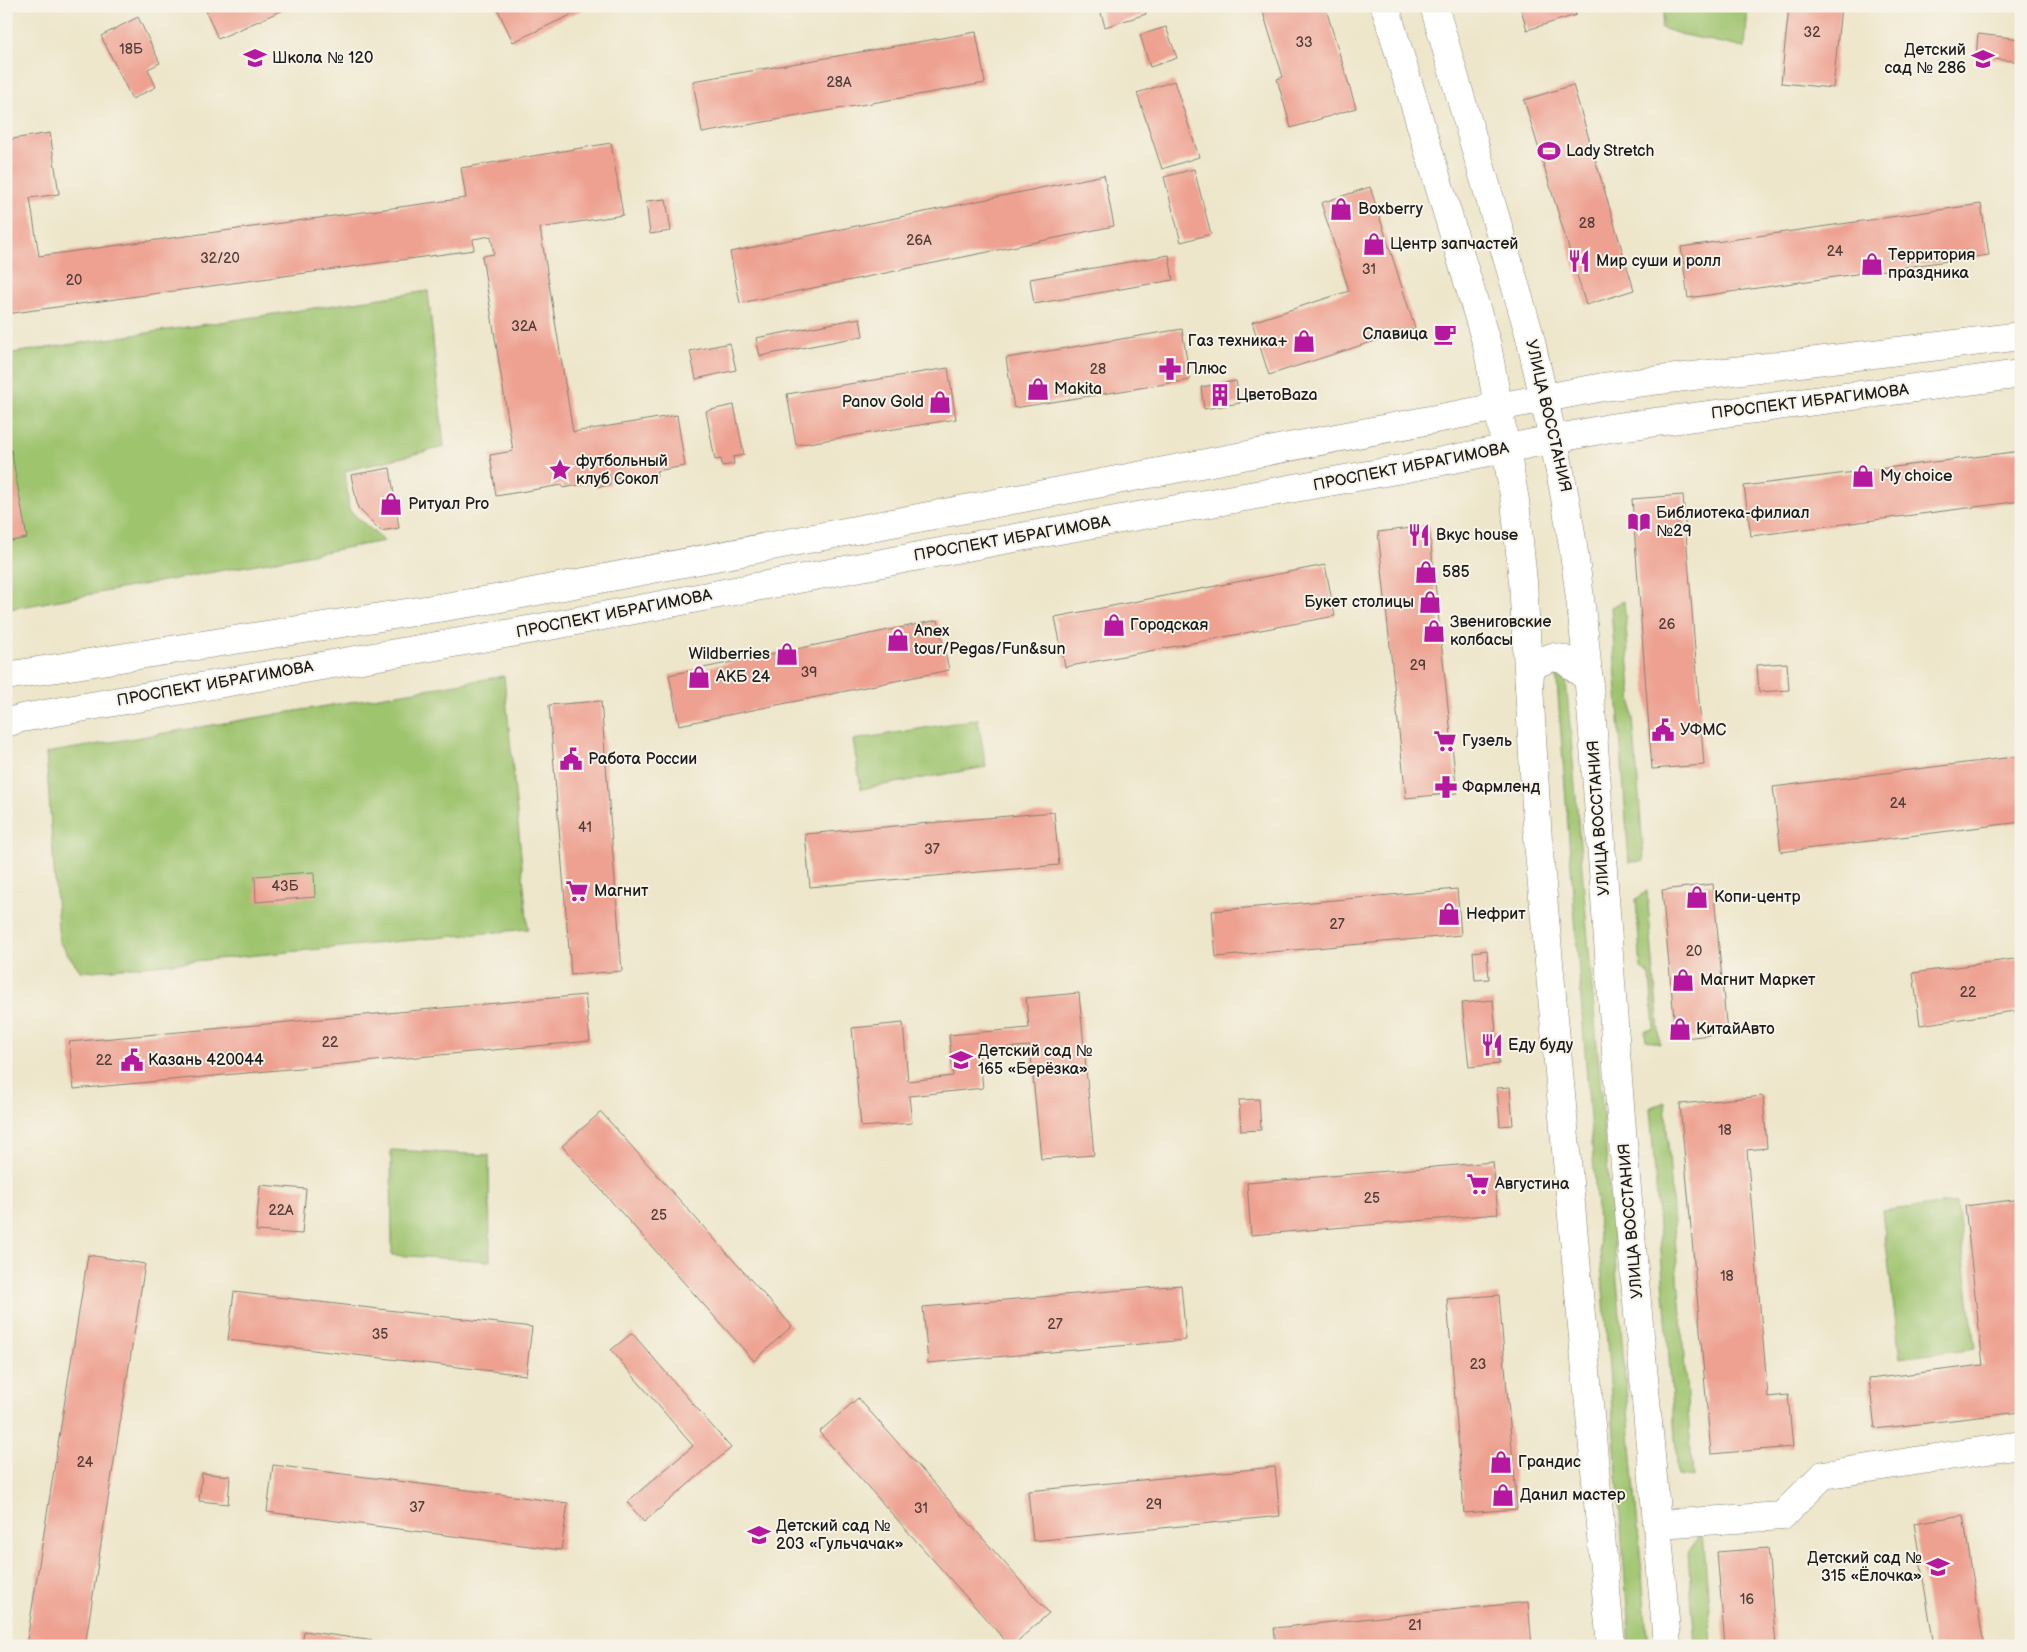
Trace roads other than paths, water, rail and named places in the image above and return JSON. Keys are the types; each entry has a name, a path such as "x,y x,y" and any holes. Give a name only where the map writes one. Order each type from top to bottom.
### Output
{"main road":[{"path":"1385,6 1487,345 1515,501 1523,582 1538,841 1611,1646"},
{"name":"УЛИЦА ВОССТАНИЯ","path":"1434,6 1526,323 1565,490 1571,527 1589,679 1618,1078 1658,1524 1667,1646"},
{"path":"6,676 495,599 1603,387 2021,336"},
{"name":"ПРОСПЕКТ ИБРАГИМОВА","path":"6,723 42,714 534,629 978,545 1506,450 1619,427 2021,374"},
{"path":"1529,691 1530,672 1535,664 1552,657 1563,659 1589,679"},
{"path":"1658,1524 1782,1516 1823,1475 2021,1445"}],"place":[{"name":"Школа № 120","path":"255,58"},
{"name":"Детский сад № 286","path":"1983,59"},
{"name":"Lady Stretch","path":"1549,151"},
{"name":"Boxberry","path":"1341,209"},
{"name":"Центр запчастей","path":"1374,244"},
{"name":"Мир суши и ролл","path":"1579,261"},
{"name":"Территория праздника","path":"1872,264"},
{"name":"Славица","path":"1445,334"},
{"name":"Газ техника+","path":"1304,341"},
{"name":"Плюс","path":"1170,369"},
{"name":"Makita","path":"1038,389"},
{"name":"ЦветоBaza","path":"1220,395"},
{"name":"Panov Gold","path":"940,402"},
{"name":"футбольный клуб Сокол","path":"560,470"},
{"name":"My choice","path":"1863,476"},
{"name":"Ритуал Pro","path":"391,504"},
{"name":"Библиотека-филиал №29","path":"1639,522"},
{"name":"Вкус house","path":"1419,535"},
{"name":"585","path":"1426,572"},
{"name":"Букет столицы","path":"1430,602"},
{"name":"Городская","path":"1114,625"},
{"name":"Звениговские колбасы","path":"1434,631"},
{"name":"Anex tour/Pegas/Fun&sun","path":"898,640"},
{"name":"Wildberries","path":"787,654"},
{"name":"АКБ 24","path":"699,677"},
{"name":"УФМС","path":"1663,730"},
{"name":"Гузель","path":"1445,741"},
{"name":"Работа России","path":"571,759"},
{"name":"Фармленд","path":"1446,787"},
{"name":"Магнит","path":"577,891"},
{"name":"Копи-центр","path":"1697,897"},
{"name":"Нефрит","path":"1449,914"},
{"name":"Магнит Маркет","path":"1683,980"},
{"name":"КитайАвто","path":"1680,1029"},
{"name":"Еду буду","path":"1492,1045"},
{"name":"Казань 420044","path":"132,1060"},
{"name":"Детский сад № 165 «Берёзка»","path":"961,1060"},
{"name":"Августина","path":"1478,1184"},
{"name":"Грандис","path":"1501,1462"},
{"name":"Данил мастер","path":"1503,1495"},
{"name":"Детский сад № 203 «Гульчачак»","path":"759,1535"},
{"name":"Детский сад № 315 «Ёлочка»","path":"1938,1567"}]}
